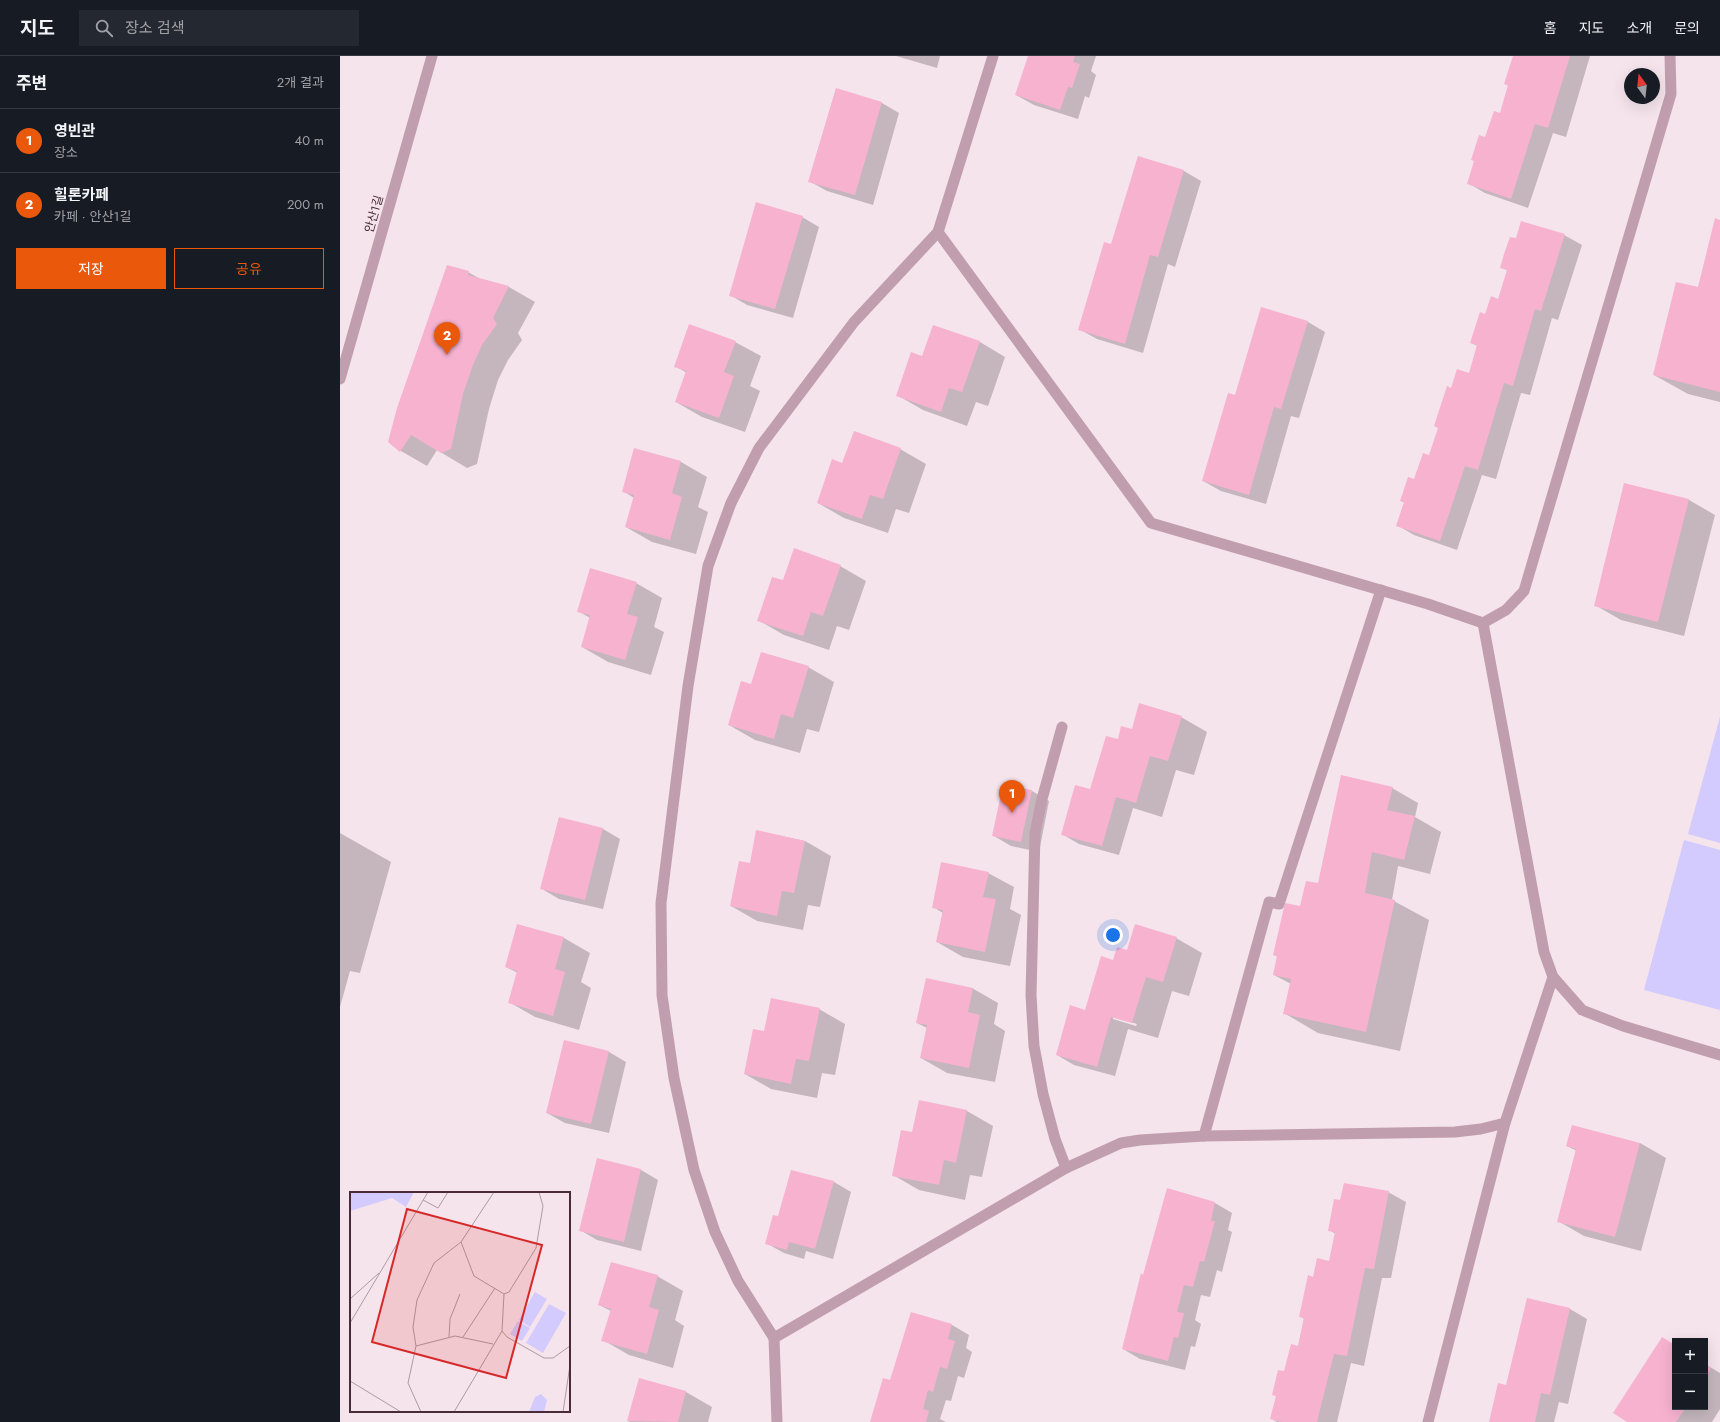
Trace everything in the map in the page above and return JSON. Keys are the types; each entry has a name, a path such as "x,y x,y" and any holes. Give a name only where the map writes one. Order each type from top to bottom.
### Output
{"street":[{"name":"안산1길","path":"340,379 432,56"},
{"path":"777,1422 774,1338 738,1281 715,1232 694,1170 674,1078 662,995 661,903 688,686 708,566 731,503 760,448 854,322 938,232 994,56"},
{"path":"938,232 1151,523 1381,590 1483,623 1506,610 1524,591 1671,94 1670,56"},
{"path":"1204,1136 1269,902 1279,904 1381,590"},
{"path":"1483,623 1544,952 1553,977 1582,1010 1623,1026 1720,1055"},
{"path":"1062,727 1042,799 1035,833 1032,995 1034,1046 1043,1094 1055,1139 1066,1168"},
{"path":"1428,1422 1505,1123 1553,977"},
{"path":"774,1338 1066,1168 1121,1144 1140,1140 1204,1136 1455,1132 1505,1123"}],"shaded area":[{"path":"1720,717 1720,843 1688,834"},
{"path":"1684,840 1720,850 1720,1010 1644,990"}],"building":[{"path":"1028,56 1075,56 1073,62 1080,64 1072,88 1068,87 1060,110 1015,95"},
{"path":"1513,56 1570,56 1548,128 1535,124 1511,199 1467,184 1474,161 1471,160 1479,135 1485,137 1494,111 1500,113 1508,85 1504,84"},
{"path":"836,88 882,102 855,195 808,182"},
{"path":"1138,156 1184,170 1158,257 1150,255 1125,344 1078,330 1104,242 1111,244"},
{"path":"756,202 803,216 775,309 729,296"},
{"path":"1715,218 1720,220 1720,392 1653,375 1676,282 1698,287"},
{"path":"1521,221 1565,234 1541,311 1535,309 1513,386 1504,383 1478,470 1465,466 1440,541 1396,526 1404,502 1400,501 1408,477 1414,479 1423,453 1429,455 1438,428 1434,426 1447,386 1451,388 1457,369 1469,373 1477,345 1470,343 1480,312 1485,314 1491,296 1498,299 1507,270 1500,268 1504,254 1510,237 1516,238"},
{"path":"447,265 469,271 468,275 509,286 493,318 497,324 482,345 473,365 463,394 451,449 441,453 411,435 400,452 388,442 397,408"},
{"path":"1261,307 1308,321 1281,409 1274,407 1249,495 1202,481 1228,393 1235,395"},
{"path":"689,324 736,341 724,372 734,376 719,418 675,402 686,371 674,367"},
{"path":"933,325 980,341 962,392 949,388 941,412 896,396 911,352 922,356"},
{"path":"854,431 901,448 883,499 870,495 862,519 817,503 832,459 842,463"},
{"path":"634,448 681,461 672,493 682,497 670,540 625,527 634,495 622,492"},
{"path":"1624,483 1689,499 1658,622 1594,606"},
{"path":"794,548 841,565 823,616 811,612 803,636 757,621 772,577 783,580"},
{"path":"590,568 637,582 627,614 638,617 625,660 581,647 590,615 577,612"},
{"path":"761,652 809,666 793,718 781,714 774,739 728,725 741,681 751,684"},
{"path":"1139,703 1182,716 1168,761 1150,756 1136,803 1116,797 1102,846 1061,835 1075,785 1090,789 1106,736 1118,739 1121,726 1132,729"},
{"path":"1341,775 1393,787 1387,810 1415,816 1404,860 1372,852 1365,893 1395,900 1366,1032 1283,1014 1291,979 1273,975 1277,956 1273,955 1285,903 1300,906 1306,881 1318,883"},
{"path":"1003,785 1032,790 1021,842 992,836"},
{"path":"559,817 603,828 585,900 540,889"},
{"path":"756,830 805,841 794,893 782,891 777,916 730,906 739,861 750,863"},
{"path":"941,862 989,872 983,897 996,899 985,952 936,942 943,910 932,908"},
{"path":"517,924 564,937 555,969 565,972 553,1016 508,1003 517,971 505,967"},
{"path":"1135,924 1177,937 1163,982 1146,977 1132,1023 1111,1017 1097,1067 1056,1055 1070,1005 1085,1010 1101,956 1113,960 1117,947 1127,950"},
{"path":"926,978 973,988 968,1012 980,1015 969,1068 920,1058 927,1025 916,1023"},
{"path":"771,998 820,1008 809,1061 796,1059 791,1084 744,1074 753,1029 764,1031"},
{"path":"564,1040 609,1051 591,1124 546,1113"},
{"path":"919,1100 967,1110 956,1163 944,1160 939,1185 892,1176 901,1130 912,1132"},
{"path":"1572,1125 1640,1143 1615,1237 1557,1222 1576,1149 1566,1146"},
{"path":"597,1158 641,1169 624,1242 579,1231"},
{"path":"791,1170 834,1181 815,1249 789,1242 787,1250 765,1244 773,1215 778,1216"},
{"path":"1344,1183 1389,1191 1374,1269 1365,1268 1347,1356 1334,1354 1317,1422 1282,1422 1270,1419 1276,1396 1272,1395 1278,1370 1284,1371 1291,1344 1298,1346 1304,1318 1299,1317 1308,1275 1313,1277 1317,1258 1329,1261 1335,1232 1328,1231 1334,1199 1340,1200"},
{"path":"1167,1188 1215,1202 1211,1221 1215,1221 1204,1262 1200,1261 1193,1287 1184,1285 1177,1312 1184,1313 1178,1338 1174,1337 1168,1361 1122,1349 1141,1273 1143,1275"},
{"path":"611,1262 658,1275 649,1307 659,1310 647,1354 601,1341 611,1309 598,1305"},
{"path":"1527,1298 1570,1308 1550,1395 1541,1393 1535,1422 1489,1422 1498,1383 1506,1385"},
{"path":"911,1312 952,1324 948,1339 955,1341 947,1369 940,1367 933,1392 928,1390 923,1409 929,1411 926,1422 870,1422 883,1378 890,1380"},
{"path":"1662,1337 1672,1343 1672,1410 1684,1410 1676,1422 1627,1422 1613,1413"},
{"path":"1708,1366 1711,1368 1708,1373"},
{"path":"639,1378 686,1391 678,1422 627,1421"}],"place":[{"name":"힐론카페","path":"447,355"},
{"name":"영빈관","path":"1012,813"}]}
